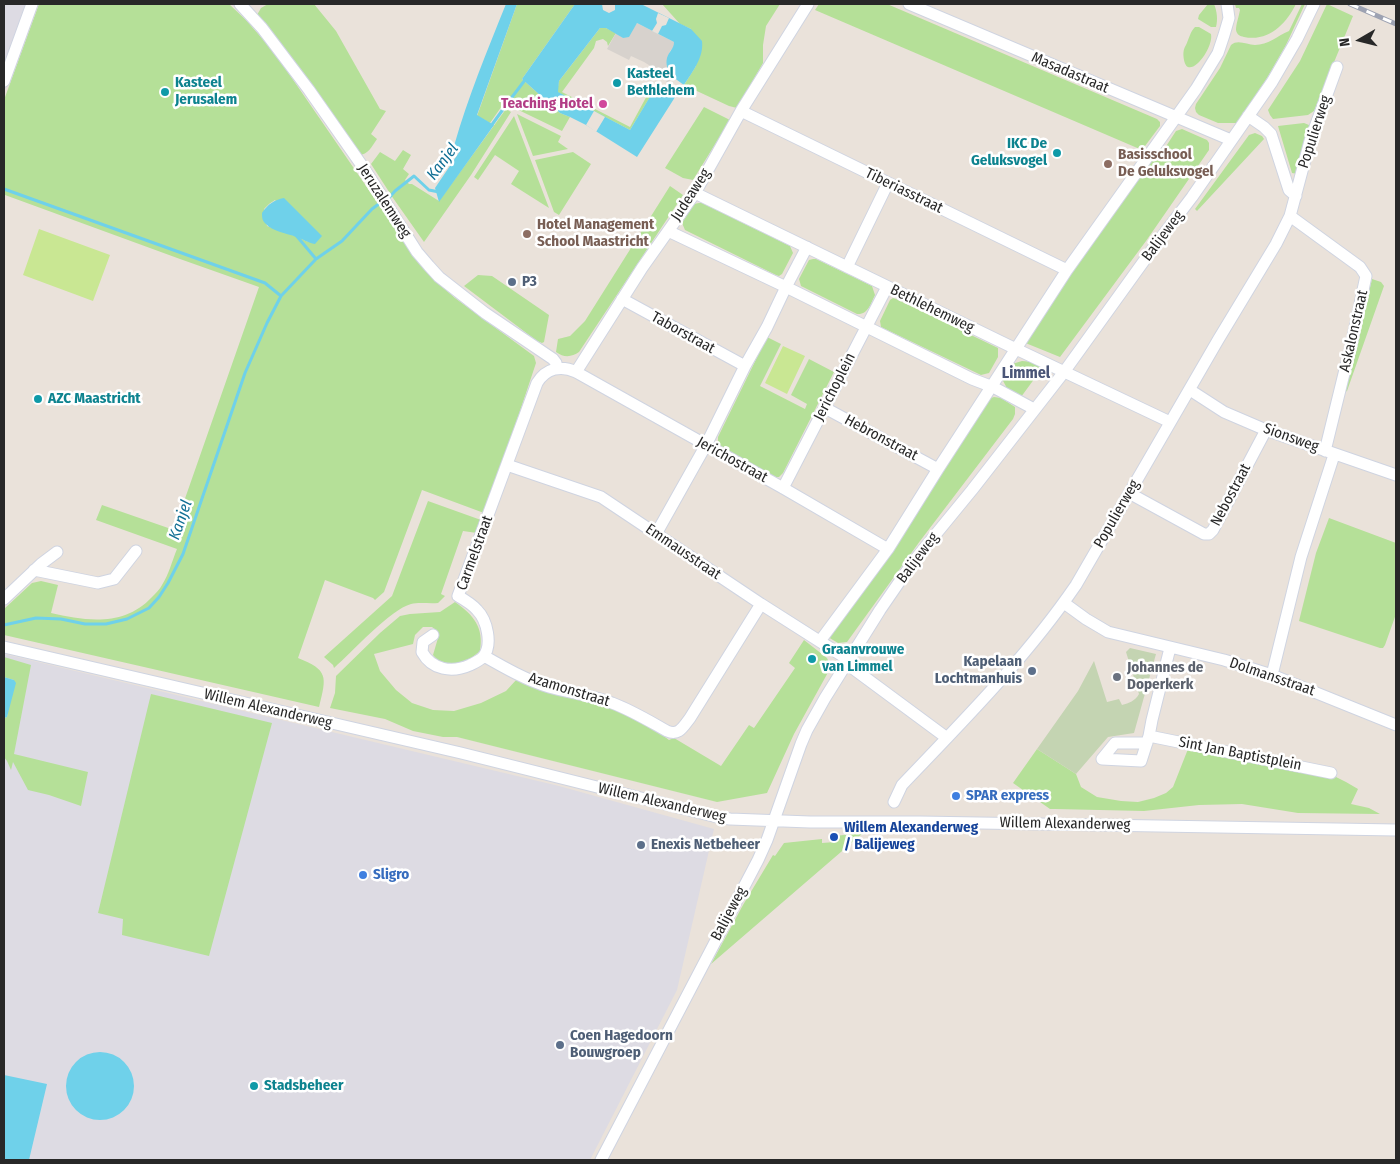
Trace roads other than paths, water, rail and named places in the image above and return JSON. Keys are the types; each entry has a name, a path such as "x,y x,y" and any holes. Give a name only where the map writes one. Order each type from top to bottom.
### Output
{"street":[{"path":"4,81 32,4"},
{"name":"Jeruzalemweg","path":"240,4 262,28 310,90 363,167 417,252 429,266 439,277 485,313 553,360 557,368"},
{"name":"Judeaweg","path":"576,372 642,268 695,193 741,111 808,4"},
{"name":"Masadastraat","path":"909,4 1175,118 1231,140"},
{"name":"Balijeweg","path":"820,641 888,549 1067,270 1196,89 1218,53 1229,18 1227,4"},
{"name":"Balijeweg","path":"601,1160 758,860 804,737 825,698 880,610 913,562 1064,372 1192,197 1272,82 1314,4"},
{"name":"Populierweg","path":"894,802 902,785 1005,676 1064,603 1076,585 1276,244 1290,216 1310,141 1337,67"},
{"name":"Tiberiasstraat","path":"741,111 1067,270"},
{"name":"Populierweg","path":"1248,116 1271,134 1289,190 1296,196"},
{"path":"848,267 888,183"},
{"name":"Bethlehemweg","path":"695,193 1016,350 1170,422"},
{"name":"Askalonstraat","path":"1272,675 1301,557 1330,453 1366,276 1360,267 1290,216"},
{"path":"668,231 1034,409"},
{"path":"656,534 706,445 807,247"},
{"name":"Jerichoplein","path":"784,488 887,287"},
{"name":"Taborstraat","path":"622,299 745,366"},
{"path":"508,465 537,383 545,373 557,368 576,372"},
{"name":"Jerichostraat","path":"576,372 784,488 888,549"},
{"name":"Sionsweg","path":"1190,390 1224,412 1266,430 1396,475"},
{"name":"Hebronstraat","path":"825,408 938,469"},
{"name":"Nebostraat","path":"1129,493 1204,534 1209,534 1213,530 1266,430"},
{"name":"Emmausstraat","path":"508,465 601,497 820,641 947,738"},
{"name":"Carmelstraat","path":"484,656 488,647 484,620 470,603 458,596 508,465"},
{"path":"34,570 98,583 114,579 136,551"},
{"path":"4,599 34,570 57,552"},
{"name":"Dolmansstraat","path":"1064,603 1086,620 1108,632 1224,660 1272,675 1396,725"},
{"name":"Azamonstraat","path":"484,656 504,668 539,684 597,697 614,703 671,733 676,733 682,729 690,718 761,604"},
{"path":"433,635 424,642 422,652 429,662 440,668 453,670 479,660 484,656"},
{"name":"Willem Alexanderweg","path":"4,647 461,753 717,817 774,821 1396,830"},
{"name":"Sint Jan Baptistplein","path":"1170,648 1148,740 1331,773"}],"water":[{"path":"506,4 517,4 477,115 494,125 439,202 435,188 460,151 454,146 459,128"},
{"path":"575,4 602,4 603,10 609,13 615,10 615,4 641,4 691,29 702,41 700,58 684,85 674,77 666,62 674,42 637,23 629,37 623,38 606,28 600,28 559,81 558,92 630,130 654,90 663,93 667,88 677,94 637,157 586,125 560,113 522,79"},
{"path":"284,198 322,236 315,244 276,231 264,222 262,213 267,207 274,201"},
{"path":"4,677 14,680 16,683 7,717 4,718"},
{"path":"100,1052 113,1055 124,1062 131,1073 134,1086 131,1099 124,1110 113,1117 100,1120 87,1117 76,1110 69,1099 66,1086 69,1073 76,1062 87,1055"},
{"path":"4,1075 47,1084 29,1160 4,1160"}],"waterway":[{"path":"506,105 525,80 527,80"},
{"path":"491,126 504,108"},
{"name":"Kanjel","path":"388,199 414,176 429,190 439,192"},
{"name":"Kanjel","path":"4,189 265,283 281,296"},
{"name":"Kanjel","path":"4,625 36,618 61,619 85,624 106,624 127,619 149,608 159,597 183,554 245,373 281,296 316,259 342,241 380,203"},
{"path":"295,234 316,259"}],"railway":[{"path":"1350,4 1396,24"}],"place":[{"name":"Kasteel Bethlehem","path":"617,83"},
{"name":"Kasteel Jerusalem","path":"165,92"},
{"name":"Teaching Hotel","path":"603,104"},
{"name":"IKC De Geluksvogel","path":"1057,153"},
{"name":"Basisschool De Geluksvogel","path":"1108,164"},
{"name":"Hotel Management School Maastricht","path":"527,234"},
{"name":"P3","path":"512,282"},
{"name":"AZC Maastricht","path":"38,399"},
{"name":"Graanvrouwe van Limmel","path":"812,659"},
{"name":"Kapelaan Lochtmanhuis","path":"1032,671"},
{"name":"Johannes de Doperkerk","path":"1117,677"},
{"name":"SPAR express","path":"956,796"},
{"name":"Willem Alexanderweg / Balijeweg","path":"834,837"},
{"name":"Enexis Netbeheer","path":"641,845"},
{"name":"Sligro","path":"363,875"},
{"name":"Coen Hagedoorn Bouwgroep","path":"560,1045"},
{"name":"Stadsbeheer","path":"254,1086"}],"district":[{"name":"Limmel","path":"1026,374"}]}
